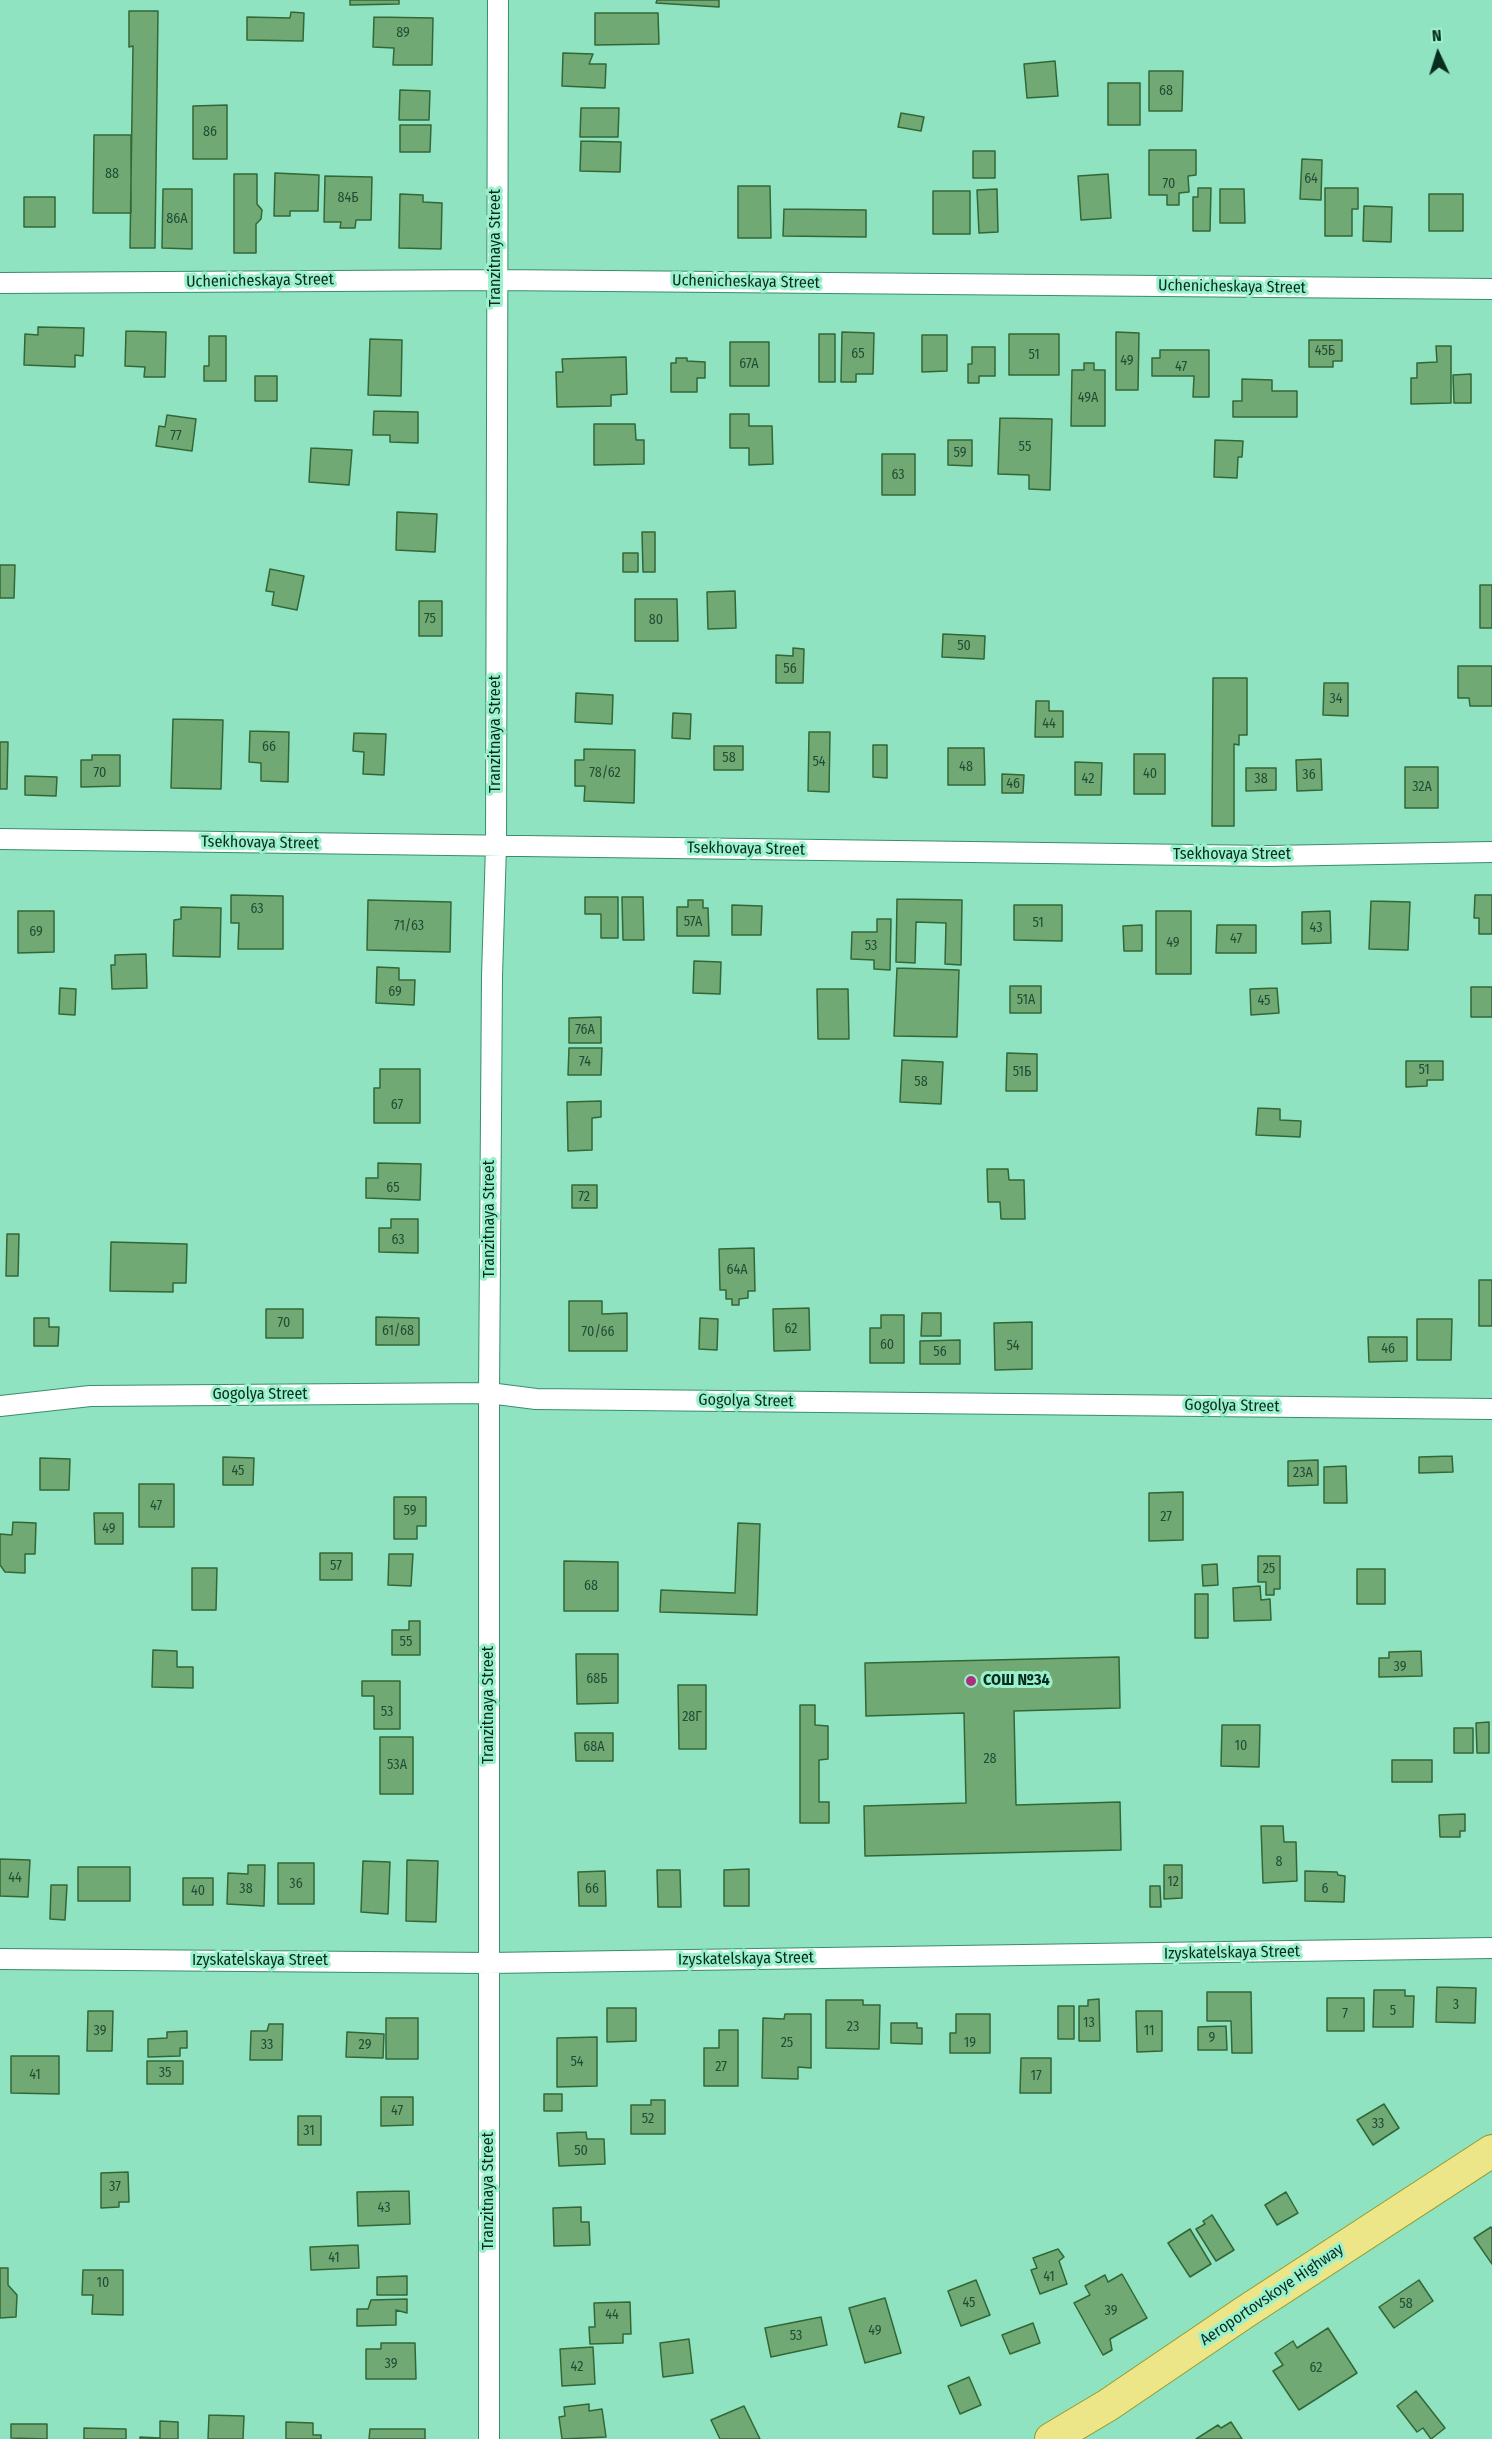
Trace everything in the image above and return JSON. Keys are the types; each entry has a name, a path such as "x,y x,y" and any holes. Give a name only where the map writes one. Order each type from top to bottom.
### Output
{"main road":[{"name":"Aeroportovskoye Highway","path":"1052,2439 1108,2405 1245,2312 1492,2151"}],"street":[{"name":"Tranzitnaya Street","path":"489,2439 489,1394 492,988 496,846 498,0"},
{"name":"Uchenicheskaya Street","path":"0,283 496,280 1492,289"},
{"name":"Tsekhovaya Street","path":"0,839 1269,856 1492,852"},
{"name":"Gogolya Street","path":"0,1406 90,1396 489,1394 536,1399 1492,1408"},
{"name":"Izyskatelskaya Street","path":"0,1959 489,1963 1492,1948"}],"building":[{"path":"350,0 399,0 399,4 350,5"},
{"path":"657,0 719,0 719,7 656,3"},
{"path":"129,11 158,11 155,248 130,248 133,46 129,47"},
{"path":"291,12 304,13 303,41 247,40 247,17 290,18"},
{"path":"595,13 658,13 659,44 595,45"},
{"path":"374,17 433,18 432,65 393,65 394,48 373,47"},
{"path":"563,53 593,54 589,64 606,64 605,88 562,86"},
{"path":"1055,61 1058,96 1027,98 1024,64"},
{"path":"1149,71 1183,71 1182,111 1149,111"},
{"path":"1108,83 1140,83 1140,125 1108,125"},
{"path":"400,90 430,91 429,120 399,120"},
{"path":"227,105 227,159 193,159 193,106"},
{"path":"581,108 619,108 618,137 580,137"},
{"path":"901,113 924,117 921,131 898,127"},
{"path":"400,125 431,125 430,152 400,152"},
{"path":"94,135 131,135 131,213 93,213"},
{"path":"581,141 621,142 620,172 580,171"},
{"path":"1149,150 1196,150 1196,175 1188,176 1189,192 1179,193 1179,205 1167,205 1167,195 1149,195"},
{"path":"973,151 995,151 995,178 973,178"},
{"path":"1302,159 1322,160 1321,200 1300,199"},
{"path":"275,173 319,175 318,211 290,211 290,216 274,216"},
{"path":"234,174 257,174 257,204 262,210 261,219 256,224 256,253 234,253"},
{"path":"1108,174 1111,218 1081,220 1078,176"},
{"path":"325,176 372,177 371,220 356,220 355,228 340,228 341,222 324,222"},
{"path":"738,186 770,186 771,238 738,238"},
{"path":"1198,188 1211,188 1210,231 1193,231 1193,197 1198,197"},
{"path":"1325,188 1358,188 1358,209 1352,209 1352,236 1325,236"},
{"path":"163,189 192,189 192,249 162,248"},
{"path":"997,189 998,232 979,233 977,190"},
{"path":"1220,189 1244,189 1245,223 1220,223"},
{"path":"933,191 970,191 970,234 933,234"},
{"path":"400,194 423,195 423,202 442,203 441,249 399,248"},
{"path":"1429,194 1463,194 1463,231 1429,231"},
{"path":"24,197 55,197 55,227 24,227"},
{"path":"1364,206 1392,207 1391,242 1363,241"},
{"path":"784,209 866,210 866,237 783,236"},
{"path":"38,327 84,328 83,356 75,355 75,367 24,365 25,334 38,335"},
{"path":"126,331 166,332 165,377 144,377 145,367 125,366"},
{"path":"842,332 874,333 873,374 856,374 856,382 841,382"},
{"path":"1116,332 1139,333 1138,390 1116,390"},
{"path":"819,334 835,334 835,382 819,382"},
{"path":"1009,334 1059,334 1059,375 1009,375"},
{"path":"922,335 947,335 947,371 922,372"},
{"path":"209,336 226,336 226,381 204,381 204,366 209,366"},
{"path":"370,339 402,340 401,396 368,395"},
{"path":"1309,340 1342,340 1342,361 1333,361 1333,367 1309,367"},
{"path":"730,342 769,342 769,386 730,386"},
{"path":"1436,346 1451,346 1451,403 1411,404 1411,378 1417,378 1417,363 1437,362"},
{"path":"972,347 995,347 995,376 979,376 979,383 968,383 968,364 972,364"},
{"path":"1160,350 1209,350 1209,397 1193,397 1194,376 1152,376 1152,358 1160,358"},
{"path":"626,357 627,394 611,395 611,406 557,407 556,372 563,372 562,359"},
{"path":"676,358 705,362 705,378 697,378 697,392 671,392 671,363 676,363"},
{"path":"1084,363 1094,363 1094,370 1105,370 1105,426 1071,426 1072,370 1084,370"},
{"path":"1471,374 1471,403 1454,403 1453,375"},
{"path":"255,376 277,376 277,401 255,401"},
{"path":"1242,379 1272,380 1272,391 1297,391 1297,417 1233,417 1233,401 1242,401"},
{"path":"374,411 418,412 418,443 390,442 390,435 373,435"},
{"path":"730,414 749,414 749,426 772,426 773,464 749,465 749,448 730,448"},
{"path":"167,415 196,419 192,451 156,446 159,426 165,427"},
{"path":"1000,418 1052,419 1050,490 1029,489 1029,475 998,474"},
{"path":"594,424 635,424 636,440 644,440 644,464 594,465"},
{"path":"948,440 972,440 972,466 948,465"},
{"path":"1215,440 1243,441 1242,457 1238,457 1237,478 1214,477"},
{"path":"311,448 352,450 349,485 309,482"},
{"path":"882,454 915,454 915,495 882,495"},
{"path":"397,512 437,514 435,552 396,550"},
{"path":"642,532 655,532 655,572 643,572"},
{"path":"623,553 638,553 638,572 623,572"},
{"path":"0,565 15,565 14,598 0,598"},
{"path":"270,569 304,576 297,610 272,605 274,592 266,591"},
{"path":"1480,585 1492,585 1492,628 1480,628"},
{"path":"735,591 736,628 708,629 707,592"},
{"path":"635,599 677,599 678,641 635,641"},
{"path":"419,601 442,601 442,636 419,636"},
{"path":"943,634 985,636 984,659 942,657"},
{"path":"793,648 804,649 803,683 776,683 776,655 793,656"},
{"path":"1458,666 1492,666 1492,706 1470,706 1469,698 1458,698"},
{"path":"1213,678 1247,678 1247,735 1239,735 1239,745 1234,744 1234,826 1212,826"},
{"path":"1324,683 1348,683 1348,716 1323,715"},
{"path":"576,693 613,695 612,724 575,722"},
{"path":"1036,701 1049,701 1049,711 1063,711 1063,737 1035,737"},
{"path":"673,713 691,714 690,739 672,738"},
{"path":"173,719 223,720 221,789 171,788"},
{"path":"250,731 289,732 288,782 261,781 261,763 249,762"},
{"path":"809,732 830,732 829,792 808,791"},
{"path":"354,733 386,734 384,775 363,774 364,752 353,751"},
{"path":"0,742 8,742 7,789 0,789"},
{"path":"873,745 887,745 887,778 873,777"},
{"path":"714,746 743,746 743,770 714,770"},
{"path":"948,748 984,748 985,785 948,785"},
{"path":"584,749 635,750 634,803 584,801 585,786 575,786 575,760 584,760"},
{"path":"1134,754 1165,754 1165,794 1134,794"},
{"path":"92,755 120,755 120,786 81,787 81,760 92,760"},
{"path":"1321,759 1322,790 1297,791 1296,760"},
{"path":"1075,762 1102,763 1101,795 1075,795"},
{"path":"1405,767 1438,767 1438,808 1405,808"},
{"path":"1246,768 1276,768 1276,790 1246,791"},
{"path":"1002,774 1024,775 1023,793 1002,793"},
{"path":"25,776 57,777 56,796 25,795"},
{"path":"231,895 283,896 283,949 238,949 239,923 231,923"},
{"path":"1475,895 1492,895 1492,934 1479,934 1479,918 1474,918"},
{"path":"585,897 618,897 618,938 601,938 601,914 585,914"},
{"path":"622,897 643,897 644,940 623,940"},
{"path":"897,899 962,900 961,965 945,964 946,923 916,922 915,963 896,962"},
{"path":"368,900 451,902 450,952 367,950"},
{"path":"688,900 703,900 703,908 708,908 709,936 677,936 677,907 688,907"},
{"path":"1371,901 1410,902 1408,950 1369,949"},
{"path":"732,905 762,906 761,935 732,935"},
{"path":"1014,905 1062,905 1062,941 1014,940"},
{"path":"181,907 221,908 220,957 173,956 174,920 181,919"},
{"path":"18,911 54,911 54,952 18,953"},
{"path":"1156,911 1191,911 1191,974 1156,974"},
{"path":"1330,911 1331,943 1302,944 1302,912"},
{"path":"877,919 891,919 890,970 874,969 874,960 851,959 852,932 877,932"},
{"path":"1142,925 1142,951 1124,951 1123,926"},
{"path":"1217,925 1256,925 1256,953 1216,953"},
{"path":"146,954 147,988 112,989 111,965 115,965 115,955"},
{"path":"694,961 721,962 720,994 693,993"},
{"path":"377,967 399,968 399,980 415,980 414,1005 376,1003"},
{"path":"897,968 959,970 957,1037 894,1036"},
{"path":"1010,986 1041,986 1041,1013 1010,1013"},
{"path":"1471,987 1492,987 1492,1017 1471,1017"},
{"path":"60,988 76,989 75,1015 59,1014"},
{"path":"1277,988 1279,1013 1251,1015 1250,989"},
{"path":"817,989 848,989 849,1039 818,1039"},
{"path":"601,1017 601,1043 569,1043 569,1018"},
{"path":"569,1048 602,1048 601,1075 568,1075"},
{"path":"1007,1053 1037,1054 1037,1091 1006,1091"},
{"path":"902,1060 943,1062 941,1104 900,1102"},
{"path":"1406,1061 1443,1061 1443,1080 1427,1080 1427,1086 1406,1087"},
{"path":"380,1069 420,1069 420,1123 374,1123 374,1088 380,1088"},
{"path":"601,1101 601,1117 592,1118 592,1150 568,1151 567,1102"},
{"path":"1258,1108 1280,1109 1280,1120 1301,1121 1300,1137 1256,1135"},
{"path":"378,1163 421,1164 420,1200 366,1198 366,1178 378,1178"},
{"path":"987,1169 1008,1169 1009,1180 1024,1180 1025,1219 1001,1219 1000,1202 988,1202"},
{"path":"572,1185 597,1185 597,1208 572,1208"},
{"path":"391,1219 418,1219 418,1253 379,1252 379,1228 391,1228"},
{"path":"7,1234 19,1234 18,1276 6,1276"},
{"path":"111,1242 187,1244 186,1283 173,1283 173,1292 110,1291"},
{"path":"754,1248 755,1291 748,1291 748,1298 739,1299 739,1305 732,1305 732,1299 726,1299 726,1290 720,1290 719,1249"},
{"path":"1479,1280 1492,1280 1492,1326 1479,1326"},
{"path":"569,1301 602,1301 602,1314 627,1313 627,1351 569,1351"},
{"path":"809,1308 810,1350 774,1351 773,1309"},
{"path":"266,1309 303,1309 303,1338 266,1338"},
{"path":"922,1313 941,1313 941,1336 921,1336"},
{"path":"881,1315 904,1315 904,1363 870,1363 870,1328 881,1328"},
{"path":"376,1317 419,1318 419,1345 376,1345"},
{"path":"34,1318 49,1318 49,1327 59,1327 58,1346 34,1346"},
{"path":"700,1318 718,1319 717,1350 699,1349"},
{"path":"1417,1319 1452,1319 1451,1360 1417,1360"},
{"path":"1032,1322 1032,1369 995,1370 994,1323"},
{"path":"1368,1337 1407,1337 1407,1361 1369,1362"},
{"path":"960,1340 960,1364 920,1364 920,1341"},
{"path":"1452,1456 1453,1472 1419,1473 1419,1457"},
{"path":"223,1457 254,1458 253,1485 223,1485"},
{"path":"40,1458 70,1459 69,1490 40,1490"},
{"path":"1318,1460 1318,1485 1288,1486 1288,1461"},
{"path":"1346,1466 1347,1503 1324,1503 1324,1467"},
{"path":"139,1484 174,1484 174,1527 139,1527"},
{"path":"1183,1492 1183,1540 1149,1541 1149,1493"},
{"path":"394,1497 426,1497 426,1526 417,1526 417,1539 394,1539"},
{"path":"94,1513 123,1513 123,1544 95,1544"},
{"path":"13,1522 36,1523 35,1554 25,1554 25,1573 5,1572 0,1565 0,1534 12,1535"},
{"path":"738,1523 760,1524 757,1615 660,1612 661,1590 735,1593"},
{"path":"320,1553 352,1553 352,1580 320,1580"},
{"path":"389,1554 413,1554 411,1586 388,1585"},
{"path":"1258,1556 1280,1556 1280,1589 1274,1589 1274,1595 1266,1595 1266,1582 1258,1582"},
{"path":"564,1561 618,1562 618,1611 564,1611"},
{"path":"1217,1564 1218,1585 1203,1586 1202,1565"},
{"path":"192,1568 217,1568 216,1610 192,1610"},
{"path":"1357,1569 1385,1569 1385,1604 1357,1604"},
{"path":"1260,1586 1261,1600 1270,1599 1271,1620 1234,1621 1233,1588"},
{"path":"1195,1594 1208,1594 1208,1638 1195,1638"},
{"path":"409,1621 420,1621 420,1655 392,1655 392,1630 409,1630"},
{"path":"153,1650 177,1651 177,1667 193,1667 193,1688 152,1687"},
{"path":"1421,1651 1422,1676 1379,1677 1379,1658 1389,1658 1389,1652"},
{"path":"576,1654 618,1654 618,1703 577,1704"},
{"path":"1119,1657 1120,1708 1014,1711 1016,1805 1120,1802 1121,1850 865,1856 864,1806 966,1803 964,1713 866,1716 865,1663"},
{"path":"362,1681 400,1681 400,1729 374,1729 374,1696 362,1696"},
{"path":"678,1685 706,1685 706,1749 679,1749"},
{"path":"800,1705 815,1705 815,1725 828,1726 828,1759 819,1760 819,1802 829,1802 829,1823 800,1823"},
{"path":"1489,1722 1489,1753 1477,1753 1476,1723"},
{"path":"1222,1725 1260,1725 1259,1767 1221,1766"},
{"path":"1454,1728 1473,1728 1473,1753 1454,1753"},
{"path":"575,1733 613,1733 613,1761 576,1761"},
{"path":"380,1737 413,1737 413,1794 380,1794"},
{"path":"1392,1760 1432,1760 1432,1782 1392,1782"},
{"path":"1465,1814 1465,1831 1460,1831 1460,1837 1440,1837 1439,1815"},
{"path":"1261,1826 1283,1826 1284,1842 1296,1842 1297,1881 1263,1883"},
{"path":"0,1859 30,1860 28,1897 0,1896"},
{"path":"407,1860 438,1861 436,1922 406,1921"},
{"path":"363,1861 390,1862 388,1914 361,1912"},
{"path":"278,1863 314,1863 314,1904 278,1904"},
{"path":"248,1865 265,1865 264,1906 227,1904 228,1873 248,1874"},
{"path":"1164,1865 1182,1865 1182,1898 1164,1899"},
{"path":"78,1867 130,1867 130,1901 78,1901"},
{"path":"749,1869 749,1906 724,1906 724,1870"},
{"path":"657,1870 680,1870 681,1907 658,1907"},
{"path":"605,1871 606,1906 579,1906 578,1872"},
{"path":"1305,1871 1337,1872 1338,1875 1345,1876 1344,1902 1305,1901"},
{"path":"183,1878 213,1878 213,1905 183,1905"},
{"path":"51,1885 67,1885 65,1920 50,1919"},
{"path":"1150,1886 1160,1886 1161,1907 1150,1907"},
{"path":"1437,1987 1476,1988 1475,2023 1436,2022"},
{"path":"1374,1990 1405,1990 1405,1996 1414,1996 1413,2027 1373,2027"},
{"path":"1207,1992 1251,1992 1252,2053 1232,2053 1231,2021 1207,2021"},
{"path":"1327,1998 1364,1998 1364,2031 1327,2031"},
{"path":"1099,1999 1100,2041 1079,2041 1079,2006 1088,2006 1088,2000"},
{"path":"826,2000 863,2000 863,2005 880,2005 879,2049 826,2048"},
{"path":"1058,2006 1074,2006 1074,2039 1058,2039"},
{"path":"607,2008 636,2008 636,2041 607,2042"},
{"path":"88,2011 113,2011 112,2051 87,2051"},
{"path":"1136,2011 1162,2011 1162,2051 1137,2052"},
{"path":"785,2014 811,2014 811,2068 798,2067 798,2079 762,2078 763,2018 784,2019"},
{"path":"956,2014 990,2014 990,2053 950,2053 950,2033 956,2033"},
{"path":"386,2018 418,2018 418,2059 386,2059"},
{"path":"891,2023 917,2023 917,2028 922,2028 922,2044 891,2043"},
{"path":"269,2024 283,2024 282,2060 250,2060 251,2031 267,2031"},
{"path":"1226,2026 1227,2050 1198,2050 1198,2027"},
{"path":"719,2030 738,2030 738,2086 704,2086 704,2048 719,2048"},
{"path":"187,2031 187,2048 180,2048 180,2056 148,2057 148,2039 167,2038 167,2032"},
{"path":"347,2032 384,2034 383,2058 346,2057"},
{"path":"597,2037 597,2086 557,2087 557,2038"},
{"path":"11,2056 59,2056 59,2094 11,2093"},
{"path":"1021,2058 1051,2058 1051,2093 1020,2093"},
{"path":"147,2061 183,2061 183,2084 147,2084"},
{"path":"544,2094 562,2094 562,2111 544,2111"},
{"path":"381,2097 413,2097 413,2125 381,2126"},
{"path":"651,2100 665,2100 665,2134 631,2134 631,2105 651,2105"},
{"path":"1384,2104 1399,2128 1373,2145 1357,2120"},
{"path":"298,2116 321,2116 321,2145 298,2145"},
{"path":"586,2132 587,2139 604,2139 605,2164 559,2166 557,2133"},
{"path":"128,2172 129,2202 119,2202 119,2207 101,2208 101,2173"},
{"path":"409,2191 410,2224 358,2226 357,2192"},
{"path":"1286,2192 1298,2213 1277,2225 1265,2205"},
{"path":"581,2207 581,2222 589,2222 590,2245 554,2246 553,2208"},
{"path":"1212,2215 1234,2250 1216,2261 1196,2229 1205,2224 1203,2221"},
{"path":"1491,2227 1492,2230 1492,2264 1474,2238"},
{"path":"1190,2229 1211,2264 1190,2277 1168,2243"},
{"path":"358,2245 359,2268 311,2270 310,2247"},
{"path":"1058,2249 1064,2257 1059,2261 1067,2284 1040,2294 1031,2270 1037,2268 1033,2258"},
{"path":"0,2268 8,2268 8,2285 17,2295 16,2317 0,2318"},
{"path":"83,2270 123,2270 123,2315 92,2314 93,2295 82,2295"},
{"path":"1122,2274 1147,2318 1110,2339 1112,2350 1103,2355 1074,2303 1090,2295 1085,2286 1105,2275 1108,2282"},
{"path":"407,2276 407,2295 377,2295 377,2277"},
{"path":"976,2280 990,2315 961,2326 948,2291"},
{"path":"1419,2280 1433,2301 1394,2328 1379,2307"},
{"path":"885,2298 901,2353 865,2363 849,2308"},
{"path":"407,2299 407,2313 396,2310 396,2325 357,2326 357,2309 368,2309 371,2300"},
{"path":"630,2302 631,2334 623,2334 623,2343 590,2344 589,2327 595,2327 594,2303"},
{"path":"821,2317 827,2345 771,2357 765,2328"},
{"path":"1033,2323 1040,2343 1010,2354 1002,2335"},
{"path":"1328,2328 1357,2373 1299,2410 1273,2371 1283,2365 1275,2353 1293,2341 1297,2348"},
{"path":"689,2339 693,2373 663,2377 660,2343"},
{"path":"381,2343 415,2343 416,2379 366,2379 366,2349 381,2349"},
{"path":"593,2347 595,2384 562,2386 560,2349"},
{"path":"969,2377 981,2405 960,2414 948,2386"},
{"path":"1416,2391 1445,2428 1431,2439 1423,2428 1417,2432 1397,2406"},
{"path":"589,2404 589,2411 602,2409 606,2437 562,2439 559,2417 565,2416 564,2407"},
{"path":"744,2406 760,2439 720,2439 711,2420"},
{"path":"209,2415 244,2416 243,2439 208,2439"},
{"path":"160,2421 178,2422 178,2439 140,2439 140,2437 160,2438"},
{"path":"286,2422 313,2423 313,2435 321,2435 321,2439 286,2439"},
{"path":"1231,2422 1242,2439 1196,2439 1218,2425 1221,2428"},
{"path":"11,2424 47,2424 47,2439 11,2438"},
{"path":"84,2428 126,2429 126,2439 84,2439"},
{"path":"370,2429 425,2429 425,2439 369,2439"}],"place":[{"name":"СОШ №34","path":"971,1681"}]}
